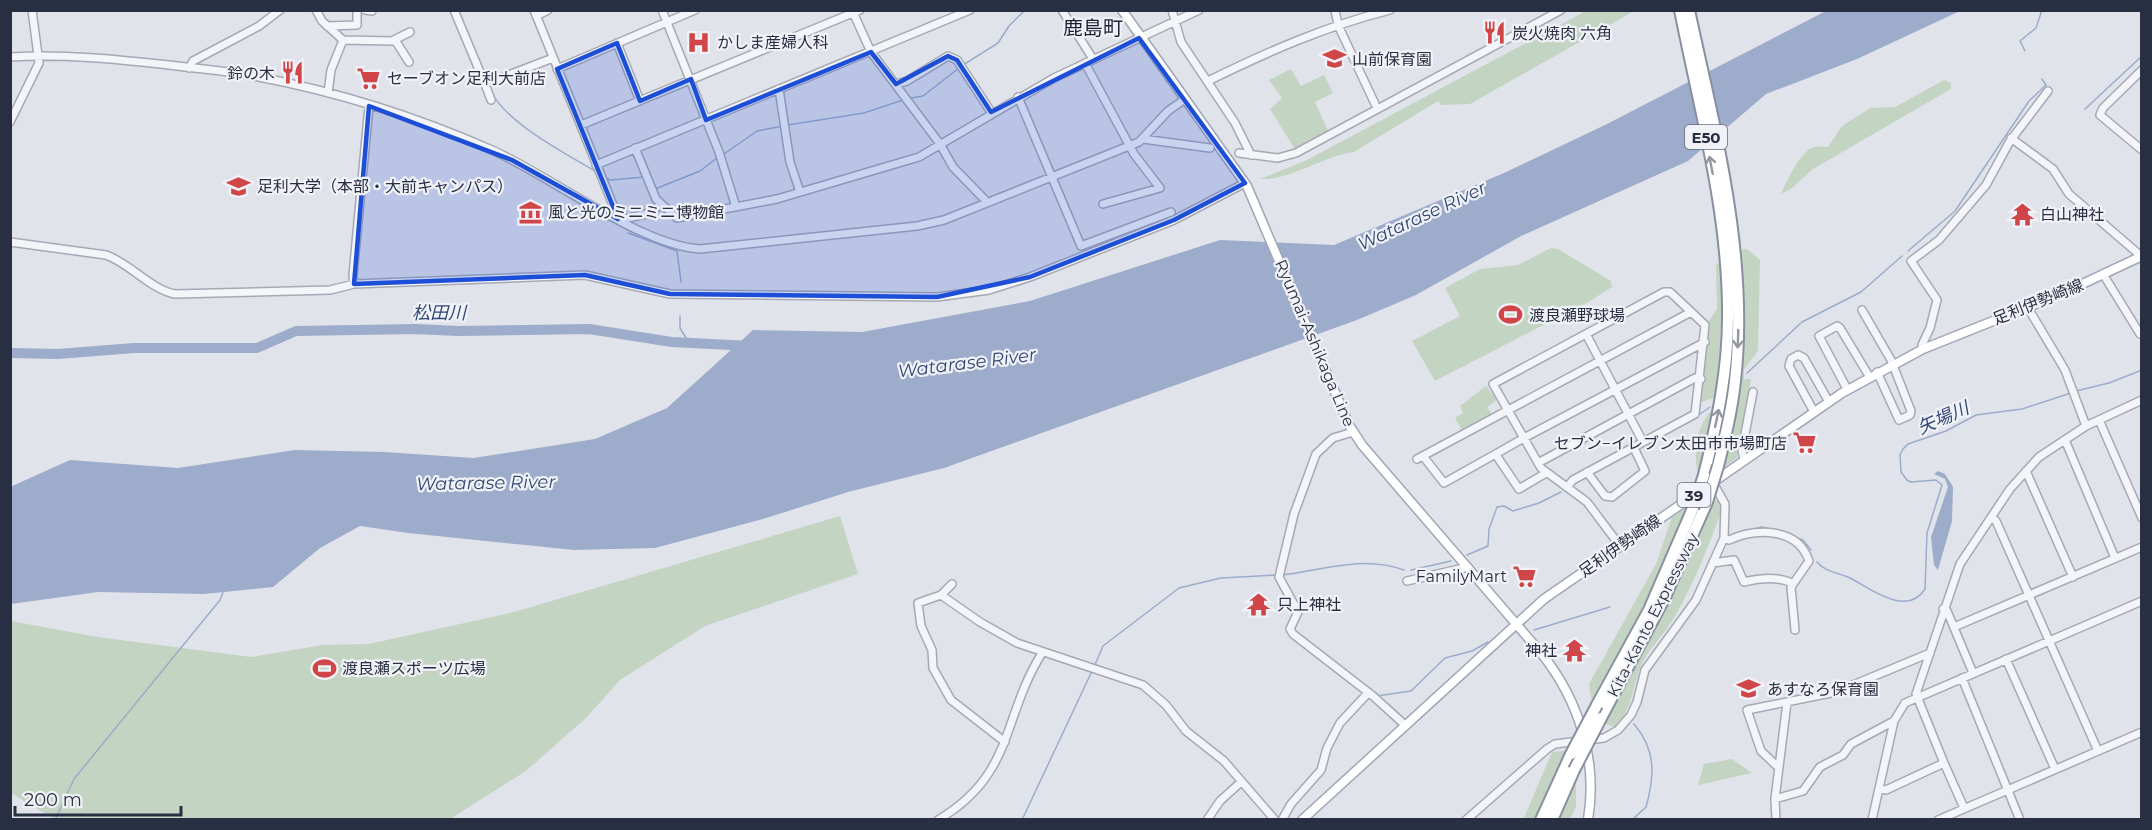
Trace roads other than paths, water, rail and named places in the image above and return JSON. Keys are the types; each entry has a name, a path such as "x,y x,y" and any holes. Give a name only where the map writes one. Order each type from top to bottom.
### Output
{"highway":[{"name":"Kita-Kanto Expressway","path":"1541,819 1571,754 1649,610 1708,478 1724,378 1730,262 1680,10"},
{"name":"Kita-Kanto Expressway","path":"1552,819 1574,770 1665,597 1707,502 1718,466 1735,380 1738,330 1721,163 1689,10"}],"main road":[{"name":"Ryumai-Ashikaga Line","path":"1122,10 1139,38 1247,186 1351,428 1374,461 1516,624 1562,682 1579,720 1584,740 1590,774 1587,819"},
{"name":"足利伊勢崎線","path":"1302,819 1552,593 1620,546 1708,478 1744,460 1847,389 1892,364 1923,349 2028,308 2103,274 2141,253"}],"street":[{"path":"10,122 36,74 40,56 32,10"},
{"path":"189,68 193,61 259,26 280,10"},
{"path":"316,10 327,26 343,40 395,40 410,32"},
{"path":"327,26 357,25 357,10"},
{"path":"365,10 372,11"},
{"path":"454,10 491,100"},
{"path":"548,10 535,13 617,218"},
{"path":"662,10 719,152 736,207"},
{"path":"557,69 695,10"},
{"path":"596,165 970,10"},
{"path":"1062,10 1093,60"},
{"path":"1172,10 1181,42 1235,123 1251,155"},
{"path":"635,148 661,205 677,218 800,192 919,157 1018,97 1199,10"},
{"path":"1335,10 1338,25 1375,104"},
{"path":"1208,81 1256,57 1338,25 1390,10"},
{"path":"1239,153 1278,158 1296,153 1561,10"},
{"path":"581,126 855,12 871,52 940,144 953,166 987,202"},
{"path":"328,93 331,70 343,40"},
{"path":"395,40 409,62"},
{"path":"617,43 640,100"},
{"path":"10,57 90,56 257,76 328,93 433,127 492,150 641,231 684,247 700,249 925,225 1130,147 1143,139 1163,116 1185,99"},
{"path":"896,84 907,81 948,56 957,60 991,112"},
{"path":"485,84 553,58"},
{"path":"1085,63 1130,147 1160,188 1103,204"},
{"path":"2142,70 2103,108 2100,115 2142,150"},
{"path":"779,89 790,162 800,192"},
{"path":"1923,349 1922,345 1930,328 1937,300 1911,261 1939,240 1986,185 2011,138 2048,91"},
{"path":"1018,97 1080,246 1171,212"},
{"path":"354,284 369,106"},
{"path":"2011,138 2053,169 2069,194 2141,253"},
{"path":"1143,139 1210,148"},
{"path":"10,242 106,255 124,264 162,290 175,294 330,290 354,284 585,275 670,294 937,297 989,290 1072,261 1190,213 1247,186"},
{"path":"617,218 646,214 661,205"},
{"path":"2103,274 2140,334"},
{"path":"1567,487 1587,472 1694,416 1701,379 1705,325 1666,291 1493,384 1538,463 1546,473 1580,496 1598,514 1620,546"},
{"path":"2028,308 2065,370 2086,426"},
{"path":"1847,389 1819,336 1837,326 1873,374 1899,420 1910,415 1911,411 1892,364 1862,310"},
{"path":"1691,312 1420,458 1444,483 1705,342"},
{"path":"1586,334 1643,442"},
{"path":"1814,412 1789,366 1791,359 1798,355 1804,358 1829,402"},
{"path":"1538,463 1695,378 1701,379"},
{"path":"1744,460 1742,450 1753,392"},
{"path":"1964,808 1916,697 1916,690 1960,564 2010,489 2039,457 2086,426 2142,400"},
{"path":"2099,420 2142,518"},
{"path":"1351,428 1334,438 1316,454 1294,514 1279,577 1298,612 1290,631 1406,725"},
{"path":"2066,440 2115,558"},
{"path":"1587,472 1605,496 1612,497 1645,471 1634,448"},
{"path":"1496,455 1519,489 1546,473"},
{"path":"2026,471 2073,576"},
{"path":"1466,819 1546,748 1607,736 1629,718 1637,702 1645,670 1696,600 1724,538 1725,504 1708,478"},
{"path":"1992,517 2098,751"},
{"path":"1724,538 1729,540 1743,534 1762,531 1798,542 1805,549 1809,564 1792,583 1795,630"},
{"path":"1954,627 2142,547"},
{"path":"1713,563 1734,560 1744,582 1759,578 1780,578 1792,583"},
{"path":"1407,581 1467,567"},
{"path":"952,584 941,595 918,603 921,626 932,650 933,668 951,700 1005,742"},
{"path":"941,595 980,622 1017,643 1143,685 1166,705 1186,731 1224,760 1275,819"},
{"path":"1872,819 1894,721 1905,703 2142,601"},
{"path":"1943,609 1947,611 1973,673"},
{"path":"1779,767 1761,751 1748,710 1787,703 1858,684 1930,652"},
{"path":"938,819 961,805 984,781 996,764 1031,671 1042,653"},
{"path":"2006,659 2055,769"},
{"path":"1962,678 2020,819"},
{"path":"1282,819 1298,795 1321,770 1327,748 1340,723 1368,693"},
{"path":"1776,819 1775,799 1787,703"},
{"path":"1775,799 1803,791 1820,767 1843,755 1851,744 1894,721"},
{"path":"1938,819 2142,732"},
{"path":"1879,789 1886,790 1944,763"},
{"path":"1207,819 1220,801 1241,782"}],"water":[{"name":"Watarase River","path":"1826,11 1960,11 1857,59 1766,94 1688,161 1521,236 1416,295 1357,320 944,468 848,492 763,519 655,548 574,550 360,526 320,548 273,587 204,594 98,592 11,604 10,487 70,460 178,468 295,450 384,452 474,458 595,439 667,408 753,330 862,332 1030,301 1220,240 1334,245 1504,173 1605,125"},
{"path":"1938,471 1945,474 1953,487 1952,521 1938,570 1934,565 1931,537 1948,487 1945,479 1934,474"}],"waterway":[{"path":"963,65 998,43 1009,26 1025,10"},
{"path":"2025,51 2020,41 2036,28 2042,10"},
{"path":"2085,109 2142,56"},
{"path":"911,98 923,96 959,68"},
{"path":"1908,251 1955,211 2029,101 2046,85 2042,79"},
{"path":"491,91 498,103 522,125 595,171"},
{"path":"788,125 864,113 903,100"},
{"path":"724,154 757,131 783,126"},
{"path":"655,189 700,171 717,158"},
{"path":"605,177 610,180 644,177"},
{"path":"628,233 677,251 681,282"},
{"path":"1747,373 1802,322 1861,292 1902,256"},
{"path":"680,316 680,328 689,343"},
{"name":"松田川","path":"10,353 58,354 134,348 257,348 296,331 415,329 458,331 589,329 672,342 750,346"},
{"name":"矢場川","path":"2076,391 2109,383 2142,370"},
{"name":"矢場川","path":"1817,562 1828,570 1850,578 1888,598 1909,601 1917,597 1925,589 1927,533 1942,485 1936,480 1911,482 1907,480 1901,472 1900,455 1903,449 1908,444 1946,431 1976,415 2022,409 2071,393"},
{"path":"1696,417 1710,407"},
{"path":"1467,555 1488,546 1489,529 1497,507 1504,506 1513,511 1539,503 1561,492"},
{"name":"矢場川","path":"1735,534 1762,527 1774,530"},
{"name":"矢場川","path":"1778,531 1803,540 1811,550"},
{"path":"1411,570 1451,561"},
{"path":"1282,575 1358,564 1389,566 1404,570"},
{"path":"1094,667 1103,646 1179,588 1221,578 1277,575"},
{"name":"矢場川","path":"1651,656 1694,598 1702,578"},
{"path":"55,820 74,779 220,600 224,590"},
{"path":"1534,630 1610,607"},
{"path":"1377,696 1411,691 1445,658 1472,651 1488,642"},
{"path":"1022,820 1092,671"},
{"name":"矢場川","path":"1632,820 1646,807 1652,774 1650,753 1634,724"},
{"path":"1324,769 1327,760"}],"place":[{"name":"炭火焼肉 六角","path":"1494,33"},
{"name":"かしま産婦人科","path":"699,42"},
{"name":"山前保育園","path":"1334,59"},
{"name":"鈴の木","path":"293,73"},
{"name":"セーブオン足利大前店","path":"369,78"},
{"name":"足利大学（本部・大前キャンパス）","path":"239,186"},
{"name":"風と光のミニミニ博物館","path":"530,212"},
{"name":"白山神社","path":"2022,214"},
{"name":"渡良瀬野球場","path":"1511,315"},
{"name":"セブン−イレブン太田市市場町店","path":"1805,443"},
{"name":"FamilyMart","path":"1525,576"},
{"name":"只上神社","path":"1259,604"},
{"name":"神社","path":"1575,650"},
{"name":"渡良瀬スポーツ広場","path":"324,668"},
{"name":"あすなろ保育園","path":"1749,689"}],"district":[{"name":"鹿島町","path":"1093,28"}]}
